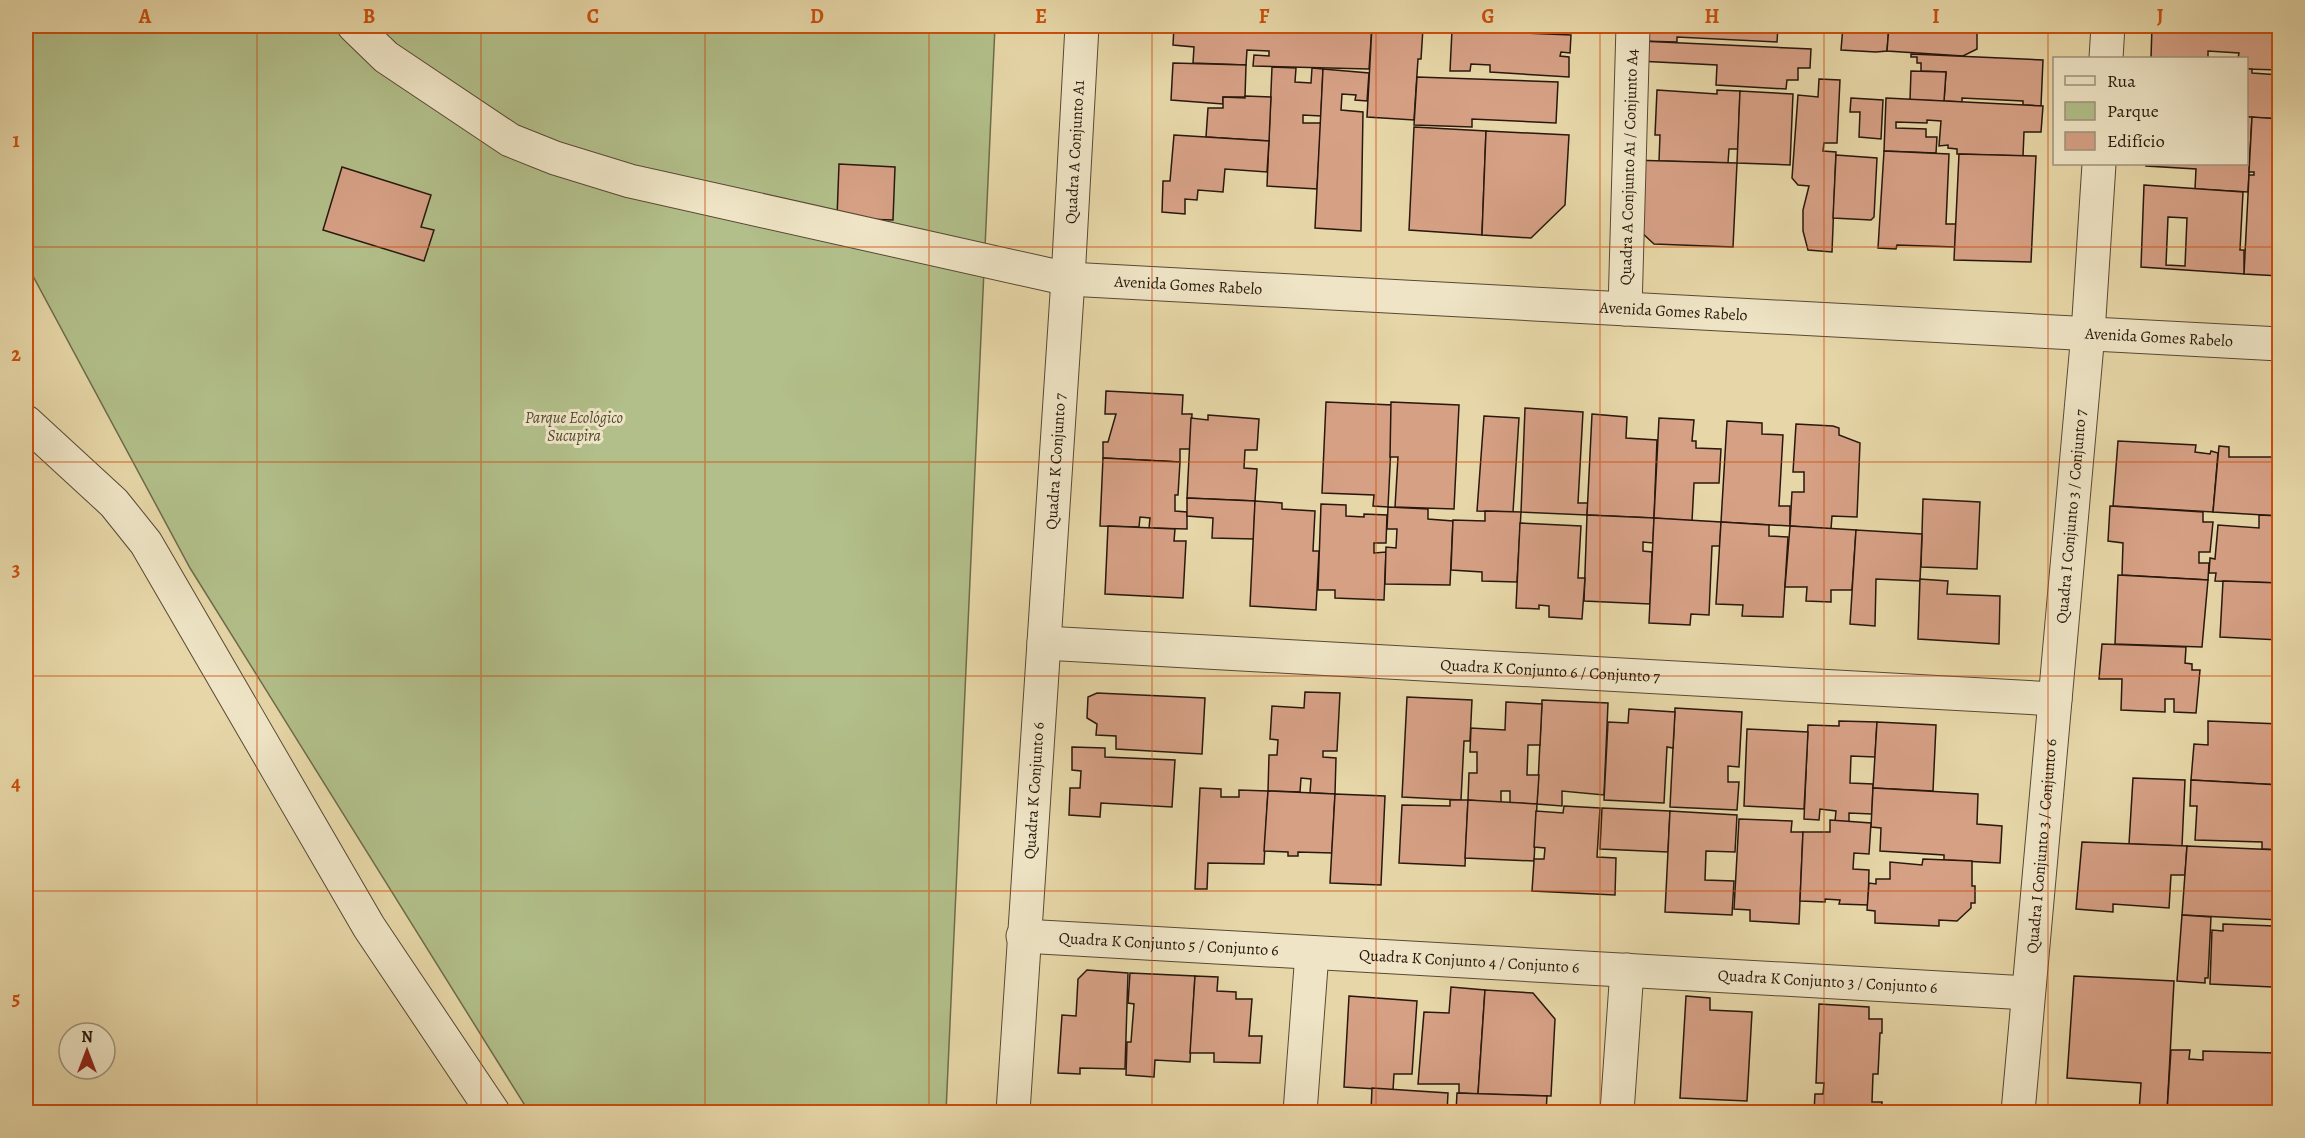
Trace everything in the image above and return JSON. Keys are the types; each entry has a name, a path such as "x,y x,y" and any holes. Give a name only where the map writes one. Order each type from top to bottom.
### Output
{"street":[{"name":"Avenida Gomes Rabelo","path":"354,26 386,57 510,140 555,158 630,181 1068,279 2280,344"},
{"name":"Quadra A Conjunto A1","path":"1068,279 1082,26"},
{"name":"Quadra A Conjunto A1 / Conjunto A4","path":"1625,309 1633,26"},
{"path":"2106,57 2108,26"},
{"name":"Quadra I Conjunto 3 / Conjunto 7","path":"2055,699 2088,333 2099,165"},
{"name":"Quadra K Conjunto 7","path":"1044,643 1068,279"},
{"path":"26,422 114,503 146,543 369,927 493,1113"},
{"name":"Quadra K Conjunto 6 / Conjunto 7","path":"1044,643 2055,699"},
{"name":"Quadra K Conjunto 6","path":"1013,1113 1044,643"},
{"name":"Quadra I Conjunto 3 / Conjunto 6","path":"2018,1113 2055,699"},
{"name":"Quadra K Conjunto 5 / Conjunto 6","path":"1023,936 1312,952"},
{"path":"1300,1113 1312,952"},
{"name":"Quadra K Conjunto 4 / Conjunto 6","path":"1312,952 1627,970"},
{"path":"1617,1113 1627,970"},
{"name":"Quadra K Conjunto 3 / Conjunto 6","path":"1627,970 2028,993"}],"green space":[{"name":"Parque Ecológico Sucupira","path":"26,26 995,26 946,1112 529,1112 190,568 26,263"}],"building":[{"path":"1174,26 1341,26 1340,33 1346,33 1347,26 1372,26 1369,69 1253,66 1254,55 1269,56 1269,51 1247,50 1246,65 1193,63 1194,47 1173,45"},
{"path":"1372,26 1423,28 1421,59 1418,59 1414,120 1367,117"},
{"path":"1372,26 1486,26 1485,31"},
{"path":"1640,26 1778,26 1777,42 1677,37 1677,42 1639,41"},
{"path":"1843,26 1889,26 1887,51 1841,50"},
{"path":"1889,26 1977,26 1977,49 1963,56 1887,51"},
{"path":"2152,26 2280,26 2280,70 2248,69 2248,57 2238,57 2239,53 2208,51 2208,57 2151,57"},
{"path":"1452,30 1571,35 1570,53 1561,52 1560,56 1569,57 1569,77 1490,72 1490,65 1471,64 1470,71 1450,71"},
{"path":"1639,41 1811,49 1810,68 1798,68 1798,80 1787,80 1786,89 1716,85 1717,65 1638,61"},
{"path":"1911,54 2043,60 2041,106 2023,105 2023,101 1962,98 1962,102 1944,101 1946,72 1921,71 1921,63 1917,63 1917,57 1911,57"},
{"path":"1173,63 1246,65 1245,97 1223,97 1223,104 1171,100"},
{"path":"1272,67 1296,68 1295,82 1311,83 1312,68 1323,69 1321,116 1303,115 1303,123 1321,123 1317,189 1267,186"},
{"path":"1323,69 1369,73 1367,101 1355,100 1356,95 1342,94 1341,110 1363,112 1361,231 1315,228"},
{"path":"2248,69 2252,69 2252,73 2280,75 2280,119 2248,117"},
{"path":"1911,71 1946,72 1944,101 1910,100"},
{"path":"1417,77 1558,82 1556,123 1472,119 1472,127 1414,125"},
{"path":"1819,79 1840,80 1837,143 1824,143 1823,151 1836,152 1832,252 1808,250 1803,231 1803,210 1809,186 1798,185 1792,178 1798,95 1818,97"},
{"path":"1657,90 1717,94 1717,90 1740,91 1738,149 1729,149 1728,163 1659,161 1660,135 1655,135"},
{"path":"1740,91 1793,94 1790,165 1737,163"},
{"path":"1245,96 1271,97 1269,141 1206,137 1208,108 1223,108 1223,97 1245,98"},
{"path":"1851,98 1883,100 1881,139 1859,137 1860,112 1850,112"},
{"path":"1886,98 2043,106 2041,132 2024,132 2023,156 1957,154 1957,149 1948,148 1948,145 1939,146 1941,121 1896,122 1896,128 1926,129 1926,137 1937,137 1936,153 1884,151"},
{"path":"2248,117 2252,117 2248,192 2195,189 2196,169 2146,166 2248,165"},
{"path":"2252,117 2280,119 2280,162 2273,161 2272,175 2277,175 2276,183 2280,183 2280,276 2244,274 2249,175 2254,175 2254,172 2249,172"},
{"path":"1414,127 1486,131 1482,235 1409,230"},
{"path":"1486,131 1569,135 1565,205 1531,238 1482,235"},
{"path":"1174,135 1269,141 1267,172 1225,169 1223,192 1198,190 1197,200 1185,199 1185,214 1162,212 1163,181 1170,181"},
{"path":"1884,151 1949,154 1946,224 1956,224 1955,247 1897,245 1896,249 1878,248"},
{"path":"1959,154 2036,156 2031,262 1954,260"},
{"path":"1836,155 1877,158 1874,217 1871,220 1833,218"},
{"path":"1629,160 1737,163 1733,247 1654,244 1626,218"},
{"path":"839,164 895,167 893,220 837,218"},
{"path":"342,167 431,195 421,227 434,230 424,261 323,230"},
{"path":"2144,185 2243,192 2240,250 2244,250 2244,274 2141,267","holes":["2168,217 2187,218 2185,266 2166,265"]},
{"path":"1106,391 1183,395 1182,414 1192,414 1190,449 1180,449 1180,462 1103,458 1103,442 1108,442 1116,414 1105,414"},
{"path":"1326,402 1393,405 1388,507 1373,506 1374,495 1322,493"},
{"path":"1391,402 1459,405 1454,509 1395,507 1398,457 1390,457"},
{"path":"1525,408 1583,412 1578,503 1588,503 1587,515 1521,512"},
{"path":"1592,414 1627,417 1626,438 1657,440 1654,518 1587,515"},
{"path":"1208,415 1259,419 1257,450 1245,450 1244,468 1257,469 1255,501 1187,498 1191,418 1208,420"},
{"path":"1484,416 1519,418 1513,512 1477,511"},
{"path":"1659,418 1694,420 1692,441 1696,441 1696,448 1721,449 1719,483 1694,483 1692,521 1654,518"},
{"path":"1727,421 1762,423 1762,434 1783,435 1779,506 1790,506 1790,526 1721,522"},
{"path":"1796,424 1833,426 1839,428 1839,435 1860,443 1857,517 1832,516 1831,529 1790,526 1792,492 1804,492 1804,472 1793,472"},
{"path":"2118,441 2196,445 2195,452 2218,453 2213,512 2113,506"},
{"path":"2219,446 2229,447 2229,457 2272,457 2273,449 2280,449 2280,516 2213,512"},
{"path":"1103,458 1180,462 1175,511 1187,512 1187,529 1149,528 1150,518 1140,517 1139,527 1100,526"},
{"path":"1187,498 1255,501 1254,539 1212,538 1213,518 1187,516"},
{"path":"1923,499 1980,502 1977,569 1921,567"},
{"path":"1255,501 1282,503 1282,509 1315,511 1313,551 1319,551 1316,610 1250,606"},
{"path":"1321,504 1346,505 1346,516 1387,515 1386,543 1374,543 1374,553 1386,552 1384,600 1335,598 1335,590 1318,590"},
{"path":"2110,506 2203,512 2203,522 2213,522 2210,552 2199,552 2199,563 2209,563 2208,580 2122,575 2123,543 2108,541"},
{"path":"1388,507 1428,509 1428,519 1453,521 1450,585 1385,584 1386,547 1396,548 1397,529 1387,529"},
{"path":"1485,511 1521,512 1517,582 1482,581 1482,572 1451,570 1453,520 1485,521"},
{"path":"1587,515 1654,518 1653,543 1643,542 1643,551 1652,552 1650,604 1584,601"},
{"path":"2259,515 2280,516 2280,583 2215,581 2216,573 2209,573 2210,558 2215,559 2218,525 2259,528"},
{"path":"1654,518 1721,522 1720,546 1712,546 1709,615 1691,614 1690,625 1649,623"},
{"path":"1721,522 1769,525 1769,536 1788,537 1783,617 1742,616 1743,605 1716,604"},
{"path":"1520,523 1581,526 1578,578 1585,578 1582,619 1549,617 1549,606 1539,605 1539,609 1516,608"},
{"path":"1108,526 1175,529 1174,541 1186,541 1183,598 1105,594"},
{"path":"1790,526 1856,530 1852,590 1831,590 1831,602 1806,601 1807,587 1785,587"},
{"path":"1856,530 1922,534 1920,581 1876,579 1875,626 1850,624"},
{"path":"2118,575 2208,580 2202,647 2115,644"},
{"path":"1920,579 1948,581 1947,594 2000,596 1999,644 1918,639"},
{"path":"2223,581 2280,583 2280,640 2220,637"},
{"path":"2102,644 2186,647 2185,663 2192,664 2192,670 2200,670 2196,713 2174,712 2174,699 2165,699 2165,712 2121,710 2122,679 2099,679"},
{"path":"1305,692 1340,693 1337,751 1323,751 1323,757 1336,758 1335,794 1310,793 1311,779 1301,778 1300,792 1268,791 1269,755 1277,755 1278,740 1270,739 1272,706 1304,708"},
{"path":"1097,693 1205,698 1202,754 1116,749 1116,736 1096,735 1097,724 1087,718 1088,697"},
{"path":"1407,697 1472,700 1470,741 1464,741 1461,800 1402,797"},
{"path":"1542,700 1608,703 1604,795 1562,791 1562,806 1537,804"},
{"path":"1506,702 1542,704 1540,745 1528,745 1527,775 1539,775 1537,804 1510,803 1510,791 1501,791 1501,803 1468,800 1469,773 1477,773 1477,752 1470,752 1471,728 1505,730"},
{"path":"1675,708 1742,712 1739,767 1728,766 1728,782 1739,782 1737,810 1670,807"},
{"path":"1629,709 1675,712 1673,748 1667,747 1664,803 1604,800 1608,722 1628,723"},
{"path":"1839,721 1877,722 1875,757 1851,756 1850,783 1873,784 1872,814 1849,813 1849,822 1835,821 1836,811 1820,809 1819,820 1804,819 1808,725 1839,726"},
{"path":"2208,721 2280,724 2280,785 2191,780 2194,744 2208,745"},
{"path":"1877,722 1936,725 1933,791 1873,788"},
{"path":"1747,729 1808,732 1804,809 1744,806"},
{"path":"1072,747 1105,748 1105,757 1175,760 1172,807 1101,803 1100,817 1069,815 1070,788 1080,788 1081,771 1072,770"},
{"path":"2133,778 2185,780 2182,846 2129,844"},
{"path":"2191,780 2280,785 2280,850 2262,849 2262,842 2195,840 2197,806 2190,806"},
{"path":"1200,788 1221,789 1221,797 1239,797 1239,790 1268,791 1264,864 1208,863 1207,889 1195,889"},
{"path":"1873,788 1978,794 1977,824 2002,826 2000,863 1944,860 1944,855 1880,851 1881,828 1871,827"},
{"path":"1268,791 1335,794 1332,853 1298,852 1298,856 1288,856 1288,852 1264,851"},
{"path":"1335,794 1385,796 1381,885 1330,883"},
{"path":"1450,800 1468,800 1465,866 1399,863 1402,805 1450,806"},
{"path":"1468,800 1537,804 1534,861 1465,858"},
{"path":"1564,806 1600,808 1597,857 1616,858 1615,895 1532,891 1534,859 1544,859 1545,848 1534,847 1536,811 1563,813"},
{"path":"1602,808 1670,811 1668,852 1600,849"},
{"path":"1670,811 1737,815 1735,852 1706,851 1705,880 1734,881 1732,915 1665,912"},
{"path":"1739,819 1792,821 1791,832 1803,832 1799,924 1750,921 1750,910 1734,909"},
{"path":"1830,820 1871,823 1869,854 1854,853 1853,869 1869,870 1868,905 1839,904 1840,900 1825,899 1825,902 1800,901 1803,832 1830,832"},
{"path":"2082,842 2187,846 2185,875 2171,875 2169,908 2113,904 2113,912 2076,909"},
{"path":"2187,846 2280,850 2280,920 2182,915"},
{"path":"1923,859 1972,861 1975,903 1971,903 1971,908 1957,921 1939,920 1939,926 1875,923 1875,911 1867,910 1869,883 1876,884 1876,879 1890,879 1890,862 1922,865"},
{"path":"2182,915 2211,917 2208,978 2205,978 2205,983 2177,981"},
{"path":"2223,924 2274,926 2272,987 2210,984 2212,930 2223,931"},
{"path":"1087,970 1128,973 1125,1069 1080,1068 1080,1074 1058,1073 1062,1015 1076,1016 1078,979"},
{"path":"1130,973 1195,976 1190,1062 1155,1060 1154,1077 1126,1075 1127,1042 1131,1042 1134,1004 1128,1003"},
{"path":"1195,976 1218,977 1217,991 1236,992 1236,999 1252,999 1249,1036 1262,1036 1260,1063 1214,1062 1214,1053 1190,1053"},
{"path":"2074,976 2174,981 2167,1112 2139,1112 2141,1083 2067,1078"},
{"path":"1451,987 1485,990 1478,1094 1459,1093 1459,1084 1418,1084 1424,1012 1449,1013"},
{"path":"1485,990 1533,993 1555,1019 1551,1096 1478,1094"},
{"path":"1349,996 1417,1001 1412,1074 1394,1074 1393,1090 1344,1087"},
{"path":"1686,996 1710,998 1710,1010 1752,1012 1747,1101 1680,1098"},
{"path":"1819,1004 1869,1007 1869,1019 1882,1019 1878,1074 1873,1074 1872,1102 1882,1102 1881,1112 1814,1112 1815,1094 1823,1094 1824,1083 1816,1083"},
{"path":"2171,1050 2190,1050 2189,1059 2203,1060 2203,1051 2276,1053 2271,1112 2167,1112"},
{"path":"1372,1088 1448,1093 1447,1112 1371,1112"},
{"path":"1457,1093 1547,1096 1546,1112 1456,1112"}]}
